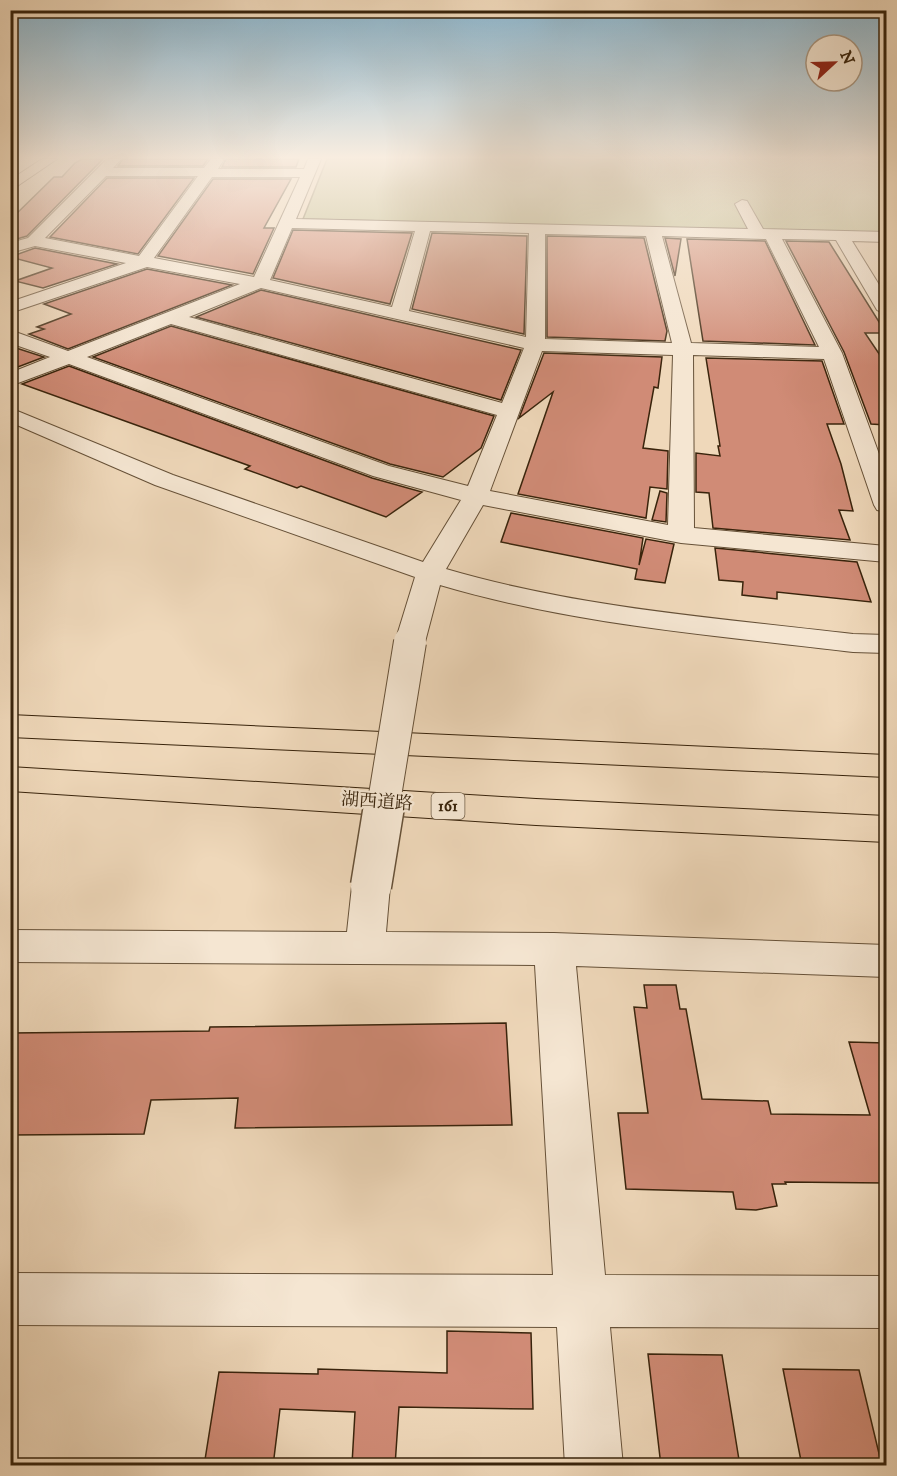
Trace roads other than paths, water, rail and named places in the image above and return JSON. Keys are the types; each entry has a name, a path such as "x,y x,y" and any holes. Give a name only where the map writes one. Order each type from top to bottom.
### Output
{"main road":[{"path":"10,707 530,749"},
{"path":"10,726 886,766"},
{"name":"湖西道路","path":"10,779 536,812 886,829"},
{"path":"10,798 536,812"}],"street":[{"path":"34,241 47,228"},
{"path":"10,308 142,263 168,228"},
{"path":"10,380 260,284 285,228"},
{"path":"399,314 423,228"},
{"path":"495,228 886,237"},
{"path":"760,228 832,354 886,505"},
{"path":"365,946 371,886 410,642 430,573 476,496 535,345 537,229"},
{"path":"653,231 682,349 681,535"},
{"path":"841,236 886,310"},
{"path":"10,248 34,241 260,284 535,345 832,354"},
{"path":"171,318 509,412"},
{"path":"10,336 381,471 476,496 681,535 886,554"},
{"path":"10,414 164,480 430,573 505,595 594,612 853,643 886,644"},
{"path":"10,946 365,946 554,949 886,961"},
{"path":"554,949 594,1466"},
{"path":"10,1299 886,1302"}]}
